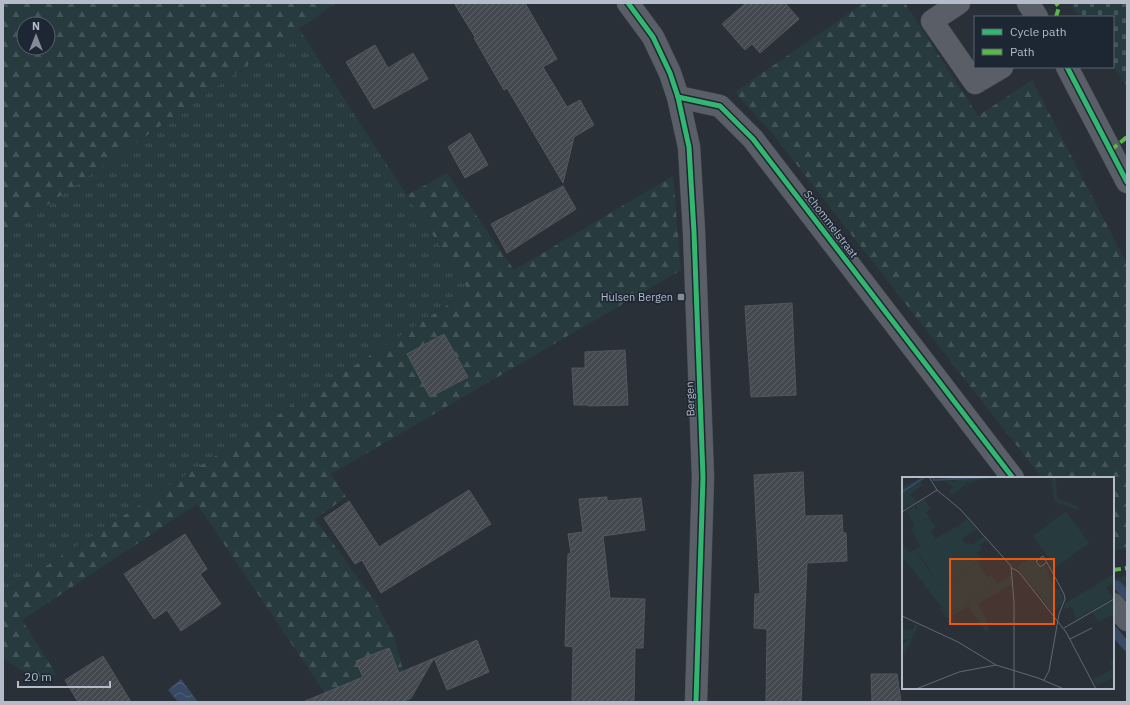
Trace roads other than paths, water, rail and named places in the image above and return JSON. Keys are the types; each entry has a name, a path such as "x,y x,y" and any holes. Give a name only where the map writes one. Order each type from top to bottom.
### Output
{"street":[{"path":"628,3 653,38 670,73 678,97"},
{"path":"959,3 932,21 975,83 1000,68"},
{"path":"1028,3 1036,16"},
{"path":"1068,68 1127,182"},
{"name":"Schommelstraat","path":"678,97 720,106 753,139 1012,477"},
{"name":"Bergen","path":"678,97 689,147 694,224 702,469 696,702"},
{"path":"1114,605 1127,620"}],"water":[{"path":"181,679 198,702 178,702 168,690"}],"waterway":[{"path":"1117,585 1127,596"},
{"path":"1114,631 1127,647"}],"place":[{"name":"Hulsen Bergen","path":"681,297"}]}
